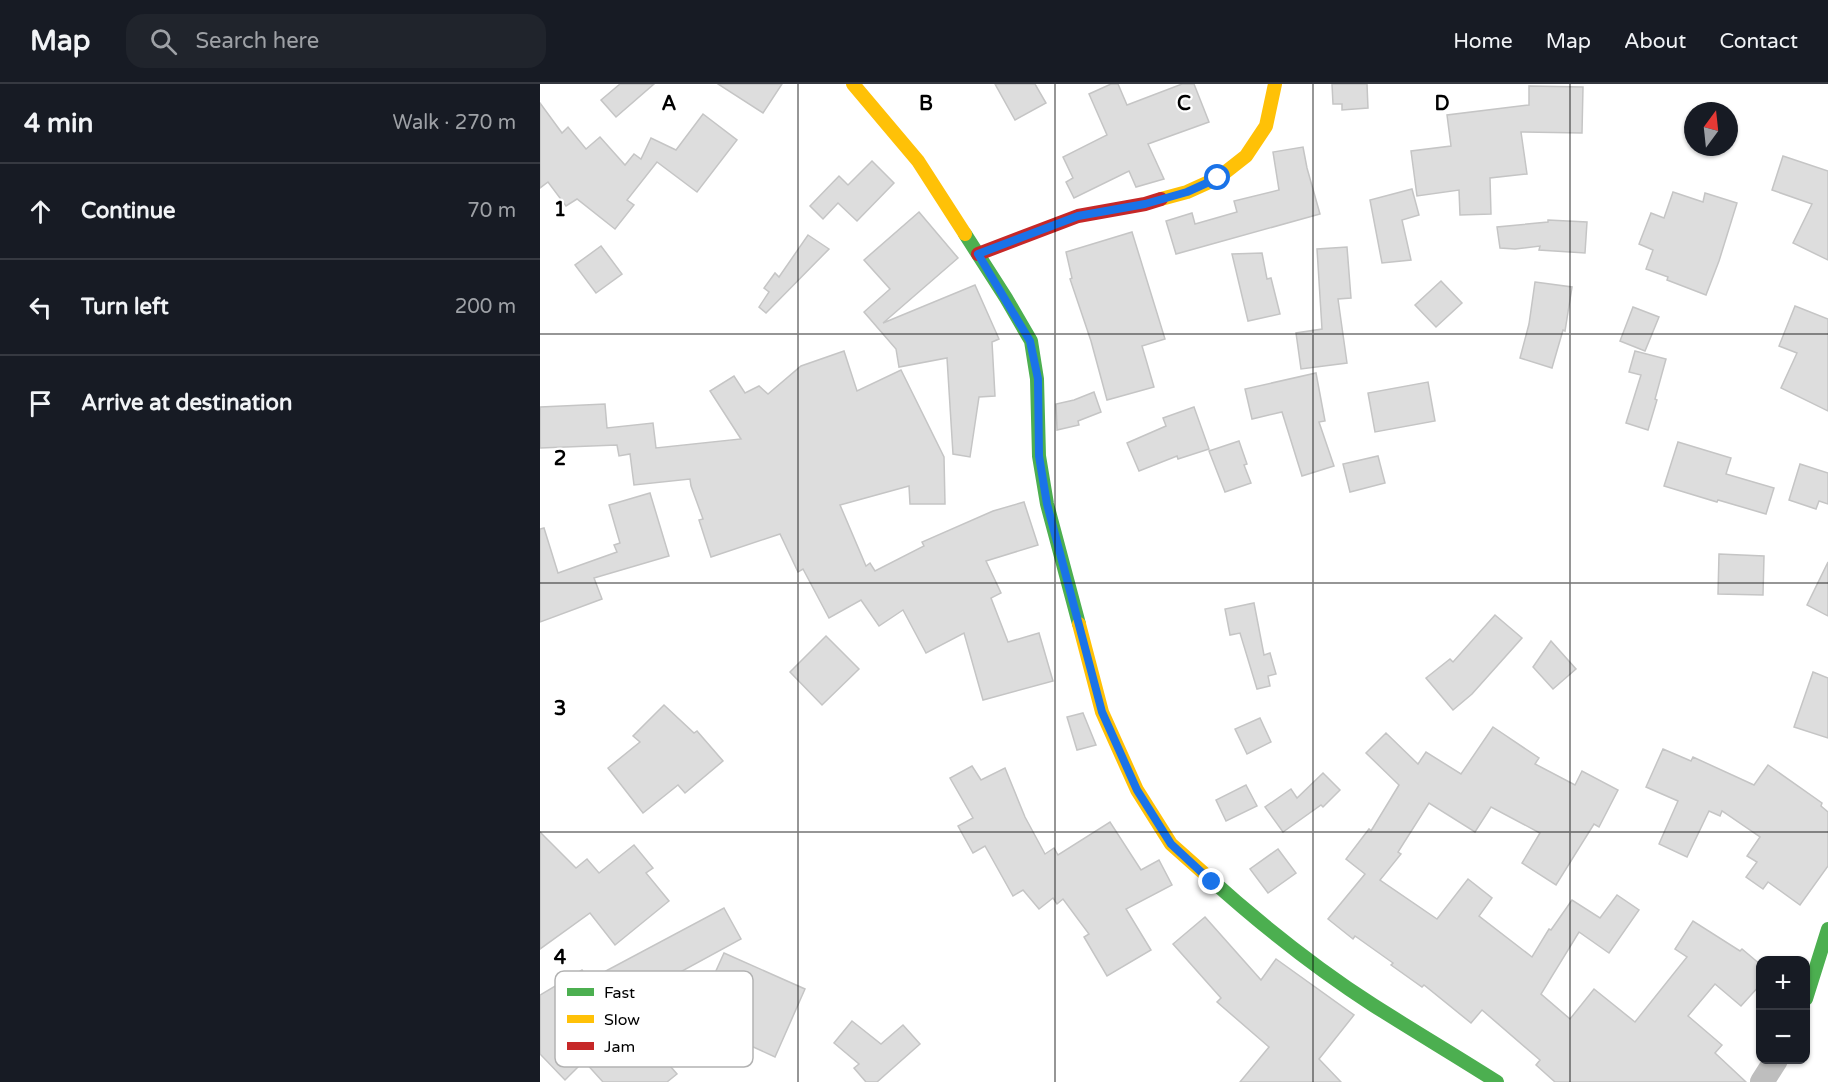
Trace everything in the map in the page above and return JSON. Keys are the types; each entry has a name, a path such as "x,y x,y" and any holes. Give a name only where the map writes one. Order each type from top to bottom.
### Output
{"street":[{"path":"853,84 918,161 978,254 1030,341 1038,379 1039,456 1047,504 1102,712 1137,790 1171,844 1250,915 1310,961 1371,1004 1497,1082"},
{"path":"978,254 1078,216 1145,204 1187,192 1218,178 1246,156 1266,126 1275,84"},
{"path":"1810,986 1828,929"},
{"path":"1762,1082 1773,1064"}],"building":[{"path":"620,84 654,84 616,117 601,100"},
{"path":"718,84 782,84 763,113"},
{"path":"995,84 1035,84 1046,103 1015,120"},
{"path":"1111,84 1118,84 1127,105 1182,84 1194,84 1209,122 1148,144 1164,179 1136,187 1129,171 1074,198 1066,182 1073,178 1063,157 1107,135 1089,94"},
{"path":"1332,84 1367,84 1368,108 1342,110 1342,104 1333,104"},
{"path":"1529,86 1583,87 1582,133 1521,132 1527,174 1490,178 1491,214 1460,215 1459,190 1417,196 1411,151 1451,146 1447,115 1529,105"},
{"path":"540,103 562,133 568,127 586,149 600,137 625,165 634,154 641,159 651,138 676,150 703,114 737,140 697,192 657,162 627,200 634,205 615,229 577,199 566,206 548,182 540,188"},
{"path":"1303,147 1320,214 1176,254 1166,221 1192,213 1195,224 1237,212 1234,201 1279,190 1273,152"},
{"path":"1783,156 1828,171 1828,260 1793,243 1812,204 1772,190"},
{"path":"872,161 894,183 857,221 838,203 823,219 810,206 839,176 848,185"},
{"path":"1412,189 1419,215 1402,220 1411,260 1382,263 1370,200"},
{"path":"1673,192 1703,202 1705,193 1737,203 1706,295 1646,269 1653,250 1639,244 1651,213 1664,218"},
{"path":"919,212 958,258 883,323 975,285 999,339 992,342 995,396 979,397 970,457 953,454 947,358 899,367 896,349 864,312 890,289 864,260"},
{"path":"1548,220 1587,222 1585,253 1539,250 1540,246 1500,248 1497,227 1548,222"},
{"path":"1132,232 1165,339 1142,346 1154,387 1107,400 1091,341 1070,279 1072,278 1066,252"},
{"path":"808,235 829,249 766,313 759,307 769,292 764,288 775,273 779,277"},
{"path":"601,246 622,274 596,293 575,265"},
{"path":"1347,247 1351,298 1338,299 1347,363 1301,369 1296,333 1322,329 1317,249"},
{"path":"1262,253 1267,279 1271,278 1280,314 1248,321 1232,254"},
{"path":"1441,281 1462,303 1436,327 1415,305"},
{"path":"1535,282 1572,287 1565,331 1563,330 1552,368 1520,358 1529,324"},
{"path":"1795,306 1828,319 1828,411 1781,388 1797,353 1779,346"},
{"path":"1633,307 1659,317 1645,351 1620,341"},
{"path":"844,351 857,391 901,370 944,457 945,504 910,504 909,486 840,505 866,566 870,563 875,571 924,546 922,542 993,511 1024,502 1038,545 986,561 1001,593 991,598 1008,642 1039,633 1053,681 983,700 964,633 926,653 903,610 879,626 861,600 829,618 803,569 798,572 780,534 711,557 699,520 703,519 690,479 634,485 630,454 619,456 617,445 540,448 540,407 605,404 607,428 653,423 656,448 741,439 710,391 734,376 745,393 759,386 768,394 801,366"},
{"path":"1635,351 1666,359 1648,430 1626,423 1641,375 1629,372"},
{"path":"1316,373 1325,421 1319,422 1334,466 1302,476 1282,412 1252,419 1245,389"},
{"path":"1428,382 1435,421 1375,432 1368,393"},
{"path":"1094,392 1101,412 1078,421 1079,425 1057,430 1056,404"},
{"path":"1194,407 1209,449 1178,459 1177,456 1139,471 1127,443 1166,426 1163,418"},
{"path":"1239,441 1251,483 1225,492 1209,451"},
{"path":"1678,442 1731,458 1726,474 1774,488 1766,514 1664,486"},
{"path":"1378,456 1385,483 1350,492 1343,464"},
{"path":"1800,464 1828,473 1828,504 1819,501 1816,509 1789,500"},
{"path":"650,493 669,556 594,578 602,599 540,622 540,529 544,528 558,573 617,552 614,545 620,543 609,505"},
{"path":"1719,554 1764,556 1763,595 1718,594"},
{"path":"1828,562 1828,616 1807,605"},
{"path":"1254,603 1264,655 1270,653 1276,674 1268,676 1270,686 1257,689 1240,633 1230,635 1225,609"},
{"path":"1495,615 1522,638 1472,694 1453,710 1426,678 1450,659 1453,662"},
{"path":"826,636 859,669 822,705 790,672"},
{"path":"1551,641 1576,669 1553,689 1533,667"},
{"path":"1813,672 1828,678 1828,738 1794,727"},
{"path":"664,705 694,733 697,731 723,761 685,793 678,785 643,813 608,768 640,742 633,736"},
{"path":"1083,713 1096,745 1077,750 1067,717"},
{"path":"1260,718 1271,742 1247,754 1235,729"},
{"path":"1493,727 1539,758 1535,764 1575,785 1582,771 1618,790 1599,827 1594,824 1556,885 1522,863 1540,833 1491,807 1475,832 1429,803 1398,852 1401,854 1380,880 1437,919 1468,879 1492,898 1479,916 1532,957 1549,929 1551,930 1572,900 1600,918 1617,895 1639,910 1609,953 1579,932 1541,994 1570,1019 1594,989 1635,1022 1687,957 1675,949 1693,921 1740,951 1742,949 1756,961 1756,990 1741,1006 1715,984 1688,1016 1722,1045 1715,1053 1746,1082 1555,1082 1536,1065 1540,1060 1482,1010 1471,1023 1424,985 1422,987 1391,965 1393,963 1355,936 1353,939 1328,919 1365,874 1346,859 1369,829 1371,831 1399,785 1366,753 1386,733 1418,764 1426,752 1461,774"},
{"path":"1663,749 1691,761 1693,757 1754,785 1768,765 1822,803 1821,806 1828,812 1828,866 1800,905 1768,882 1763,889 1746,877 1757,862 1747,856 1760,837 1722,811 1720,816 1709,811 1687,857 1659,844 1678,801 1646,787"},
{"path":"972,766 981,780 1005,768 1025,817 1045,854 1054,848 1058,855 1110,822 1141,870 1159,860 1172,885 1126,909 1151,950 1107,976 1084,937 1089,934 1063,899 1057,904 1053,898 1039,909 1023,890 1013,896 985,846 973,853 958,826 973,818 950,778"},
{"path":"1323,773 1340,790 1323,807 1321,805 1283,832 1265,807 1291,789 1297,798"},
{"path":"1246,785 1257,806 1226,821 1216,800"},
{"path":"540,832 576,868 587,859 599,873 634,845 653,868 646,873 669,901 615,945 590,913 540,949"},
{"path":"1278,849 1296,873 1268,893 1250,869"},
{"path":"724,908 741,939 682,971 606,971"},
{"path":"1205,917 1261,980 1276,959 1354,1015 1319,1059 1341,1082 1240,1082 1269,1047 1217,1002 1221,998 1173,944"},
{"path":"724,953 805,989 775,1057 753,1047 753,971 716,971"},
{"path":"555,986 555,1067 578,1067 565,1080 540,1054 540,995"},
{"path":"852,1021 881,1044 903,1025 920,1044 877,1082 866,1082 854,1068 859,1064 834,1043"},
{"path":"589,1067 671,1067 677,1074 667,1082 603,1082"}],"traffic: fast":[{"path":"965,234 1031,341 1037,379 1039,456 1047,504 1079,624"},
{"path":"1207,876 1247,911 1329,975 1497,1082"},
{"path":"1810,986 1828,929"}],"traffic: slow":[{"path":"853,84 918,161 965,234"},
{"path":"1161,199 1187,192 1218,178 1246,156 1266,126 1275,84"},
{"path":"1079,624 1102,712 1137,790 1171,844 1207,876"}],"traffic: jam":[{"path":"978,254 1078,216 1161,199"}],"route":[{"path":"1212,882 1171,844 1137,790 1102,712 1047,504 1039,456 1038,379 1030,341 978,254 1078,216 1145,204 1187,192 1218,178"}]}
